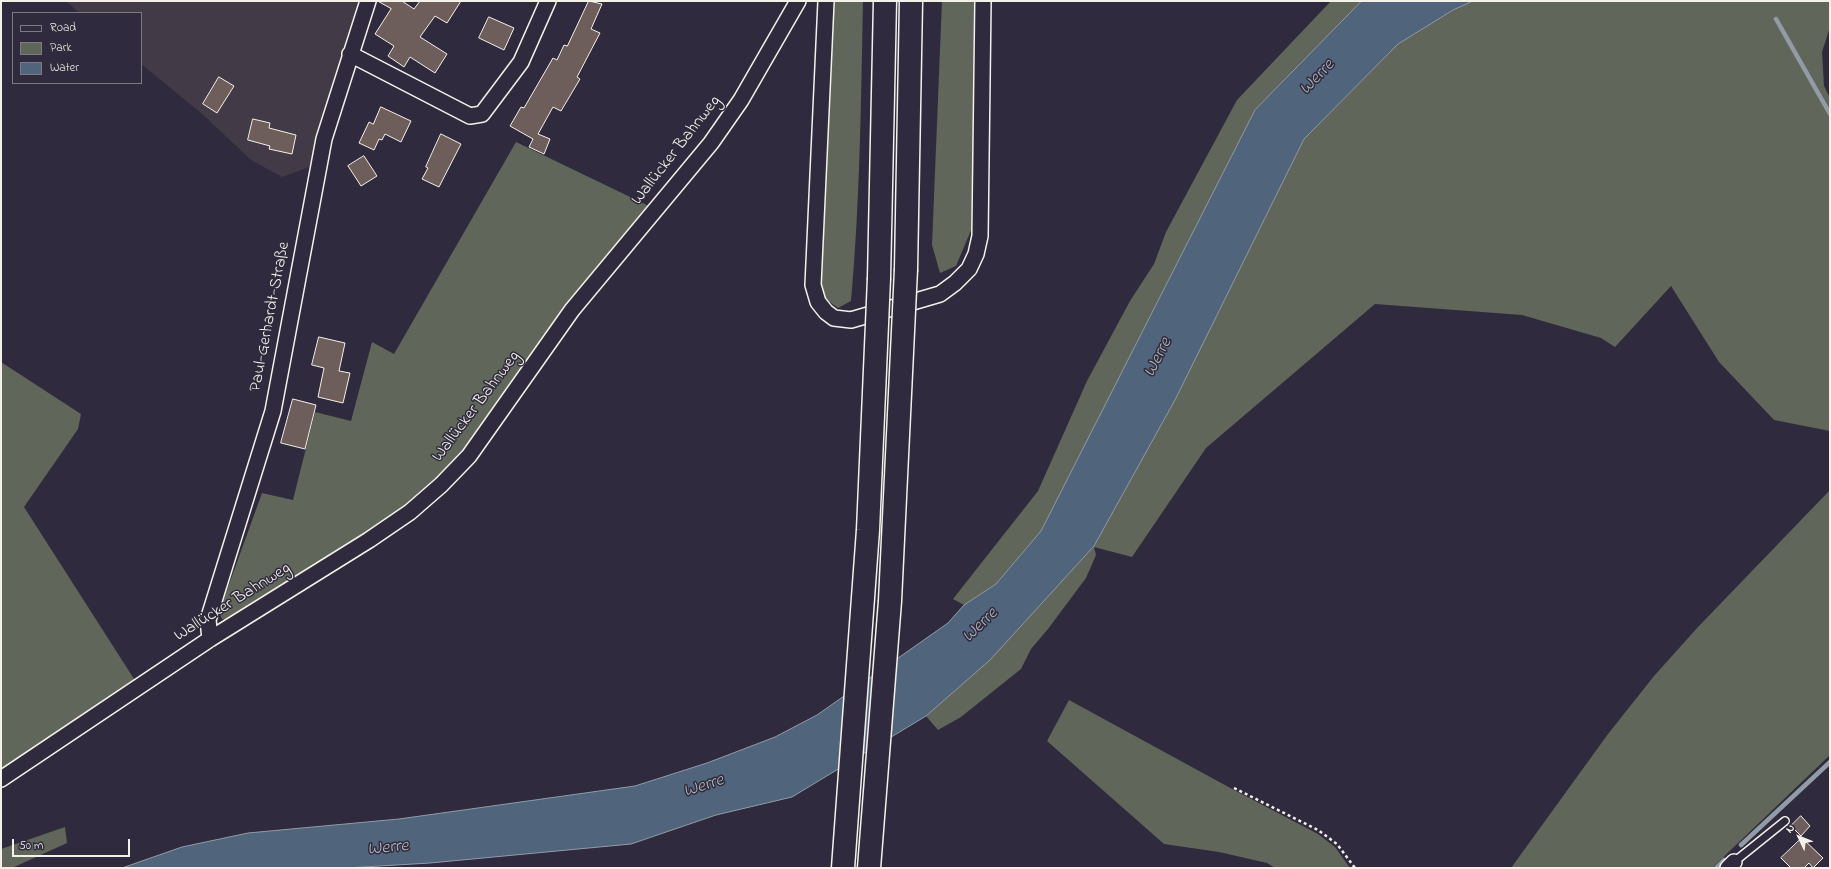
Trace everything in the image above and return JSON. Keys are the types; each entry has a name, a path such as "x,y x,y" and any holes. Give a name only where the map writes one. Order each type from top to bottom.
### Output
{"highway":[{"path":"843,868 868,530 879,278 884,1"},
{"path":"869,868 890,600 906,269 911,1"}],"street":[{"name":"Paul-Gerhardt-Straße","path":"210,639 208,620 273,411 324,138 368,1"},
{"path":"350,54 470,116 482,114 521,62 548,1"},
{"name":"Wallücker Bahnweg","path":"1,779 210,639 369,540 410,512 441,485 469,456 572,310 711,143 741,100 798,1"},
{"path":"826,1 813,286 818,302 826,312 834,318 851,320 940,294 955,283 968,269 976,254 980,236 983,1"}],"lane":[{"path":"1731,865 1785,821"}],"path":[{"path":"1234,788 1318,830 1337,844 1354,868"}],"shaded area":[{"path":"66,1 366,1 315,165 282,177 251,160 201,113 142,65 142,12 78,12"}],"green space":[{"path":"831,1 863,1 858,189 851,301 838,308 822,296 818,283"},
{"path":"942,1 974,1 974,184 972,228 956,266 940,273 932,245"},
{"path":"1331,1 1362,1 1255,110 1041,531 996,584 964,605 953,599 1038,491 1087,381 1130,301 1154,264 1166,232 1237,100"},
{"path":"1473,1 1830,1 1830,27 1822,52 1824,86 1830,98 1830,431 1774,420 1719,362 1671,286 1615,347 1601,338 1522,315 1375,304 1206,448 1132,557 1094,547 1096,555 1086,578 1031,649 1021,669 961,717 938,730 926,716 990,660 1094,546 1176,398 1304,139 1398,44 1453,10"},
{"path":"516,142 653,208 463,452 413,501 350,546 233,621 222,619 219,612 262,493 293,500 315,412 351,421 372,342 394,354"},
{"path":"1,362 81,414 78,429 24,507 136,682 1,773"},
{"path":"1830,490 1830,755 1712,868 1511,868 1608,734 1654,676 1698,627"},
{"path":"1069,700 1318,834 1335,847 1350,868 1275,868 1267,863 1219,852 1164,844 1047,741"},
{"path":"65,827 67,843 12,868 1,868 1,849"}],"water":[{"name":"Werre","path":"1362,1 1473,1 1453,10 1398,44 1304,139 1176,398 1094,546 990,660 926,716 792,797 716,815 631,844 430,863 346,868 122,868 182,847 248,833 399,819 635,786 707,763 775,737 817,715 948,623 964,605 996,584 1041,531 1255,110"}],"building":[{"path":"378,1 402,1 414,9 420,1 461,1 447,23 435,16 420,37 447,54 435,73 410,57 404,67 388,56 394,46 375,34 391,9"},
{"path":"589,1 602,4 591,29 600,33 577,77 580,79 561,111 553,107 538,134 550,139 544,154 529,147 533,139 510,126 521,107 524,108 553,58 557,60 564,45 567,46"},
{"path":"489,17 514,28 504,50 479,38"},
{"path":"219,77 234,86 217,113 203,104"},
{"path":"381,107 411,121 401,142 385,134 382,140 379,139 374,150 359,143 369,122 373,124"},
{"path":"253,119 270,123 269,128 296,135 292,154 269,149 270,146 248,140"},
{"path":"441,134 461,144 439,187 422,179 428,168 426,167"},
{"path":"364,156 377,176 361,186 348,166"},
{"path":"319,337 345,343 339,371 350,373 343,403 318,397 324,368 312,365"},
{"path":"293,399 316,405 305,449 281,443"},
{"path":"1801,816 1810,826 1801,836 1791,826"},
{"path":"1802,838 1823,858 1813,868 1809,863 1804,868 1791,868 1781,858"}],"waterway":[{"path":"1776,19 1830,114"},
{"path":"1741,845 1830,762"},
{"path":"1716,868 1724,860"}]}
